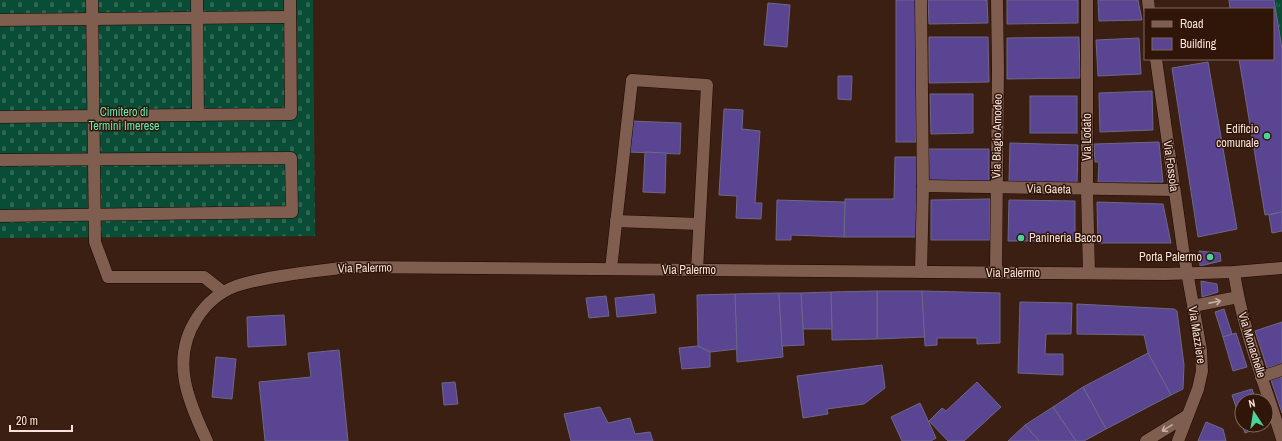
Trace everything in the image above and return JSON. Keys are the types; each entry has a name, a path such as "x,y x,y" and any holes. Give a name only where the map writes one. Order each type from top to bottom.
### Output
{"street":[{"path":"92,0 95,242 108,277 204,277 223,292"},
{"path":"197,0 198,115"},
{"path":"0,116 291,114 290,0"},
{"path":"921,0 923,186 921,272"},
{"name":"Via Biagio Amodeo","path":"996,273 998,69 997,0"},
{"name":"Via Lodato","path":"1087,0 1087,190 1089,273"},
{"path":"0,20 290,17"},
{"name":"Via Fossola","path":"1156,60 1187,273"},
{"path":"611,269 632,80 707,85 697,270"},
{"path":"0,160 291,158 292,212 0,216"},
{"name":"Via Gaeta","path":"923,186 1087,190 1174,190"},
{"path":"616,221 700,224"},
{"name":"Via Palermo","path":"207,441 193,410 184,380 182,365 183,351 193,323 201,311 223,292 250,282 301,272 350,267 996,273 1187,273 1234,272 1282,268"},
{"name":"Via Monachelle","path":"1234,272 1238,297 1261,377 1280,424 1282,439"},
{"name":"Via Mazziere","path":"1178,441 1198,389 1202,371 1201,350 1187,273"},
{"path":"1193,306 1238,297"},
{"path":"1261,377 1282,370"},
{"path":"1146,441 1188,415"}],"green space":[{"name":"Cimitero di Termini Imerese","path":"0,0 313,0 315,236 0,238"},
{"path":"1274,0 1282,0 1282,49"}],"building":[{"path":"896,0 916,0 916,142 896,142"},
{"path":"928,0 987,0 988,23 929,24"},
{"path":"1007,0 1078,0 1078,23 1007,24"},
{"path":"1098,0 1138,0 1142,20 1099,21"},
{"name":"Edificio comunale","path":"1229,0 1274,0 1282,49 1282,212 1265,215 1239,60 1274,60 1274,8 1230,8"},
{"path":"768,3 790,5 787,47 764,45"},
{"path":"929,37 988,37 989,82 929,83"},
{"path":"1079,37 1080,78 1007,79 1007,38"},
{"path":"1139,38 1141,74 1098,76 1096,40"},
{"path":"1208,62 1237,229 1198,237 1172,68"},
{"path":"838,76 852,76 851,100 838,99"},
{"path":"1152,91 1153,130 1100,132 1099,93"},
{"path":"930,94 973,94 973,133 931,134"},
{"path":"1030,96 1077,96 1077,133 1030,133"},
{"path":"724,109 743,110 742,129 760,131 755,203 762,203 761,219 736,218 737,196 719,195"},
{"path":"630,121 681,123 680,154 628,152"},
{"path":"1159,142 1163,182 1098,182 1099,162 1095,162 1094,144"},
{"path":"1010,143 1078,145 1077,184 1009,182"},
{"path":"929,149 989,149 989,184 928,184"},
{"path":"645,152 666,153 665,193 643,192"},
{"path":"895,157 918,157 918,237 844,237 845,199 894,199"},
{"path":"990,199 990,240 931,240 931,200"},
{"path":"777,200 845,202 844,237 791,235 791,240 776,240"},
{"path":"1009,200 1075,201 1075,241 1008,241"},
{"path":"1097,202 1163,204 1171,243 1098,243"},
{"path":"1282,212 1282,231 1272,233 1269,215"},
{"name":"Porta Palermo","path":"1199,251 1220,253 1221,261 1200,266"},
{"name":"Porta Palermo","path":"1201,281 1217,284 1218,292 1202,297"},
{"path":"877,291 922,291 925,337 877,339"},
{"path":"877,291 877,339 832,340 831,292"},
{"path":"922,291 1000,293 1000,343 977,344 977,338 937,338 937,345 925,346"},
{"path":"831,292 832,329 803,329 801,293"},
{"path":"779,293 783,357 737,362 735,294"},
{"path":"779,293 801,293 804,345 782,346"},
{"path":"654,294 656,313 617,317 615,298"},
{"path":"735,294 737,349 710,352 698,346 697,295"},
{"path":"606,296 609,316 589,318 586,298"},
{"path":"1020,302 1072,303 1071,334 1046,334 1045,354 1063,354 1063,375 1018,373"},
{"path":"1077,304 1174,309 1177,311 1184,365 1183,389 1171,395 1148,353 1144,335 1077,334"},
{"path":"1224,309 1232,334 1223,337 1215,312"},
{"path":"284,315 286,345 248,347 247,317"},
{"path":"1282,322 1282,363 1267,368 1255,331"},
{"path":"1236,333 1247,367 1233,371 1223,337"},
{"path":"698,346 710,352 710,367 682,369 679,348"},
{"path":"339,350 348,441 265,441 259,382 311,377 308,353"},
{"path":"1148,353 1171,395 1106,429 1083,387"},
{"path":"216,357 236,359 232,399 212,397"},
{"path":"882,365 885,388 864,404 827,409 828,414 803,418 797,376"},
{"path":"1282,377 1282,413 1271,380"},
{"path":"455,382 458,404 444,405 442,383"},
{"path":"977,382 1001,407 964,441 948,441 929,421 942,408 946,411"},
{"path":"1083,387 1106,429 1084,441 1076,441 1053,407"},
{"path":"1252,389 1253,393 1239,393"},
{"path":"920,403 936,438 931,441 902,441 891,417"},
{"path":"600,407 608,423 630,418 635,434 650,432 653,441 571,441 564,414"},
{"path":"1053,407 1076,441 1039,441 1025,425"},
{"path":"1206,422 1223,429 1226,441 1198,441"},
{"path":"1025,425 1039,441 1008,441"}],"place":[{"name":"Edificio comunale","path":"1267,136"},
{"name":"Panineria Bacco","path":"1021,238"},
{"name":"Porta Palermo","path":"1210,257"}]}
